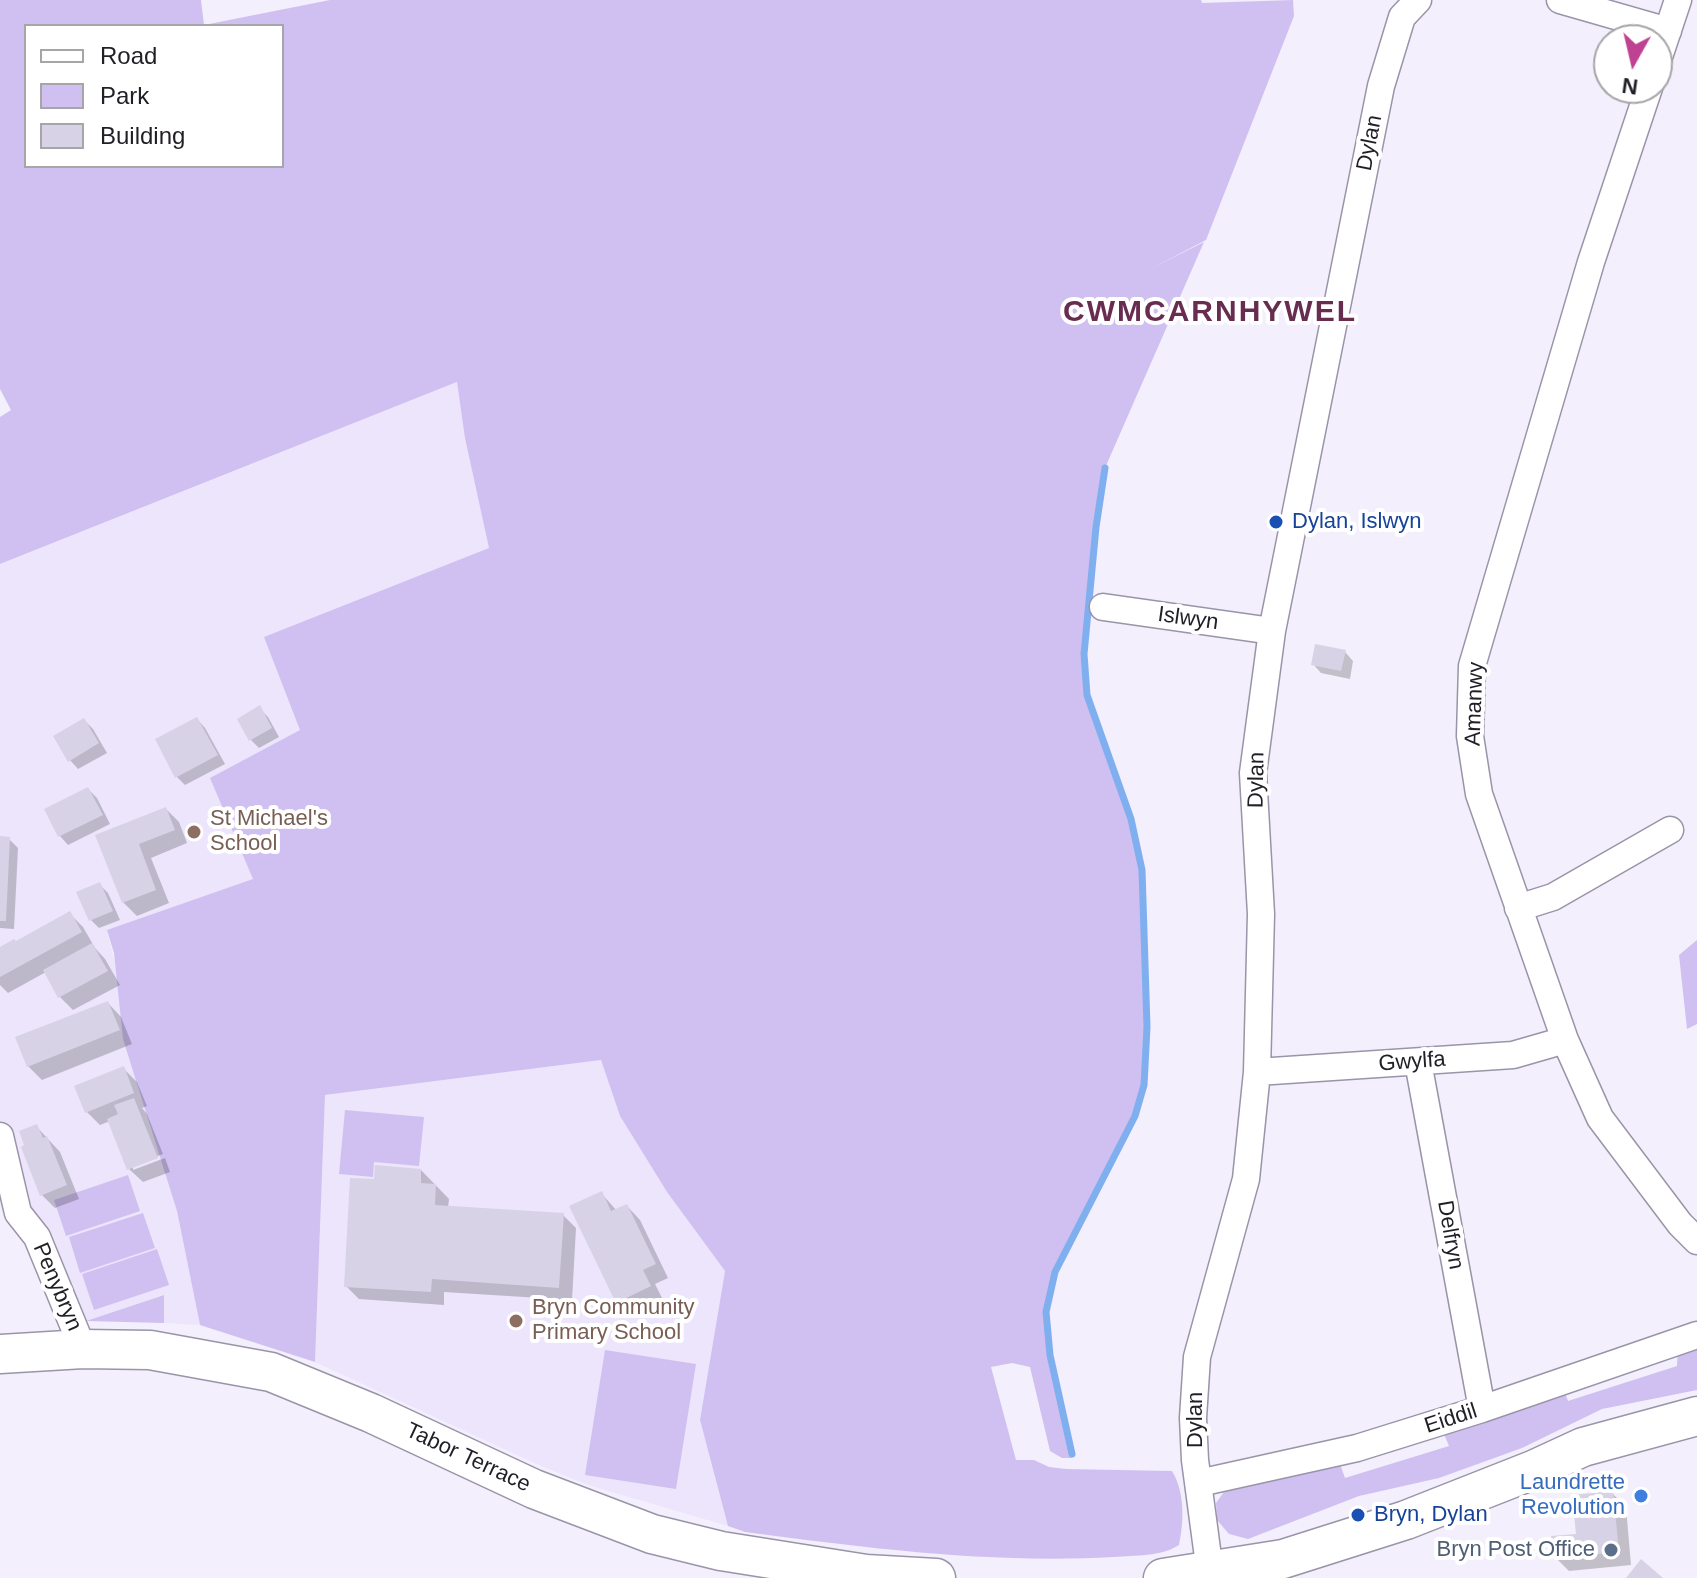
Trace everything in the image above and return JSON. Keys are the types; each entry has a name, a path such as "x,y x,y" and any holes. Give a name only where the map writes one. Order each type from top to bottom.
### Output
{"main road":[{"name":"Tabor Terrace","path":"0,1354 83,1349 150,1350 271,1372 371,1413 534,1489 652,1534 721,1551 852,1572 936,1578"},
{"path":"1163,1578 1283,1559 1406,1520 1583,1447 1697,1416"}],"street":[{"name":"Dylan","path":"1210,1572 1193,1418 1197,1357 1246,1179 1257,1072 1261,914 1253,773 1272,631 1381,86 1402,17 1418,0"},
{"path":"1560,0 1644,24"},
{"path":"1670,24 1678,0"},
{"name":"Amanwy","path":"1644,104 1591,262 1472,666 1470,736 1479,794 1565,1040 1600,1118 1680,1224 1697,1241"},
{"name":"Islwyn","path":"1103,607 1272,631"},
{"path":"1518,908 1553,897 1670,830"},
{"name":"Gwylfa","path":"1257,1072 1513,1055 1565,1040"},
{"name":"Delfryn","path":"1418,1062 1482,1409"},
{"name":"Penybryn","path":"0,1136 18,1213 37,1237 83,1349"},
{"name":"Eiddil","path":"1199,1483 1357,1448 1482,1409 1697,1335"}],"shaded area":[{"name":"St Michael's School","path":"458,382 494,574 520,785 107,931 177,1211 200,1325 164,1323 163,1295 86,1321 59,1325 27,1239 0,1187 0,564"},
{"name":"Bryn Community Primary School","path":"601,1060 620,1116 667,1192 725,1271 700,1420 728,1526 588,1485 315,1362 325,1095"}],"green space":[{"path":"0,0 201,0 204,24 24,24 24,168 284,168 284,24 209,24 330,0 1201,0 1202,3 1293,0 1294,16 1206,240 1154,267 1204,242 1105,468 1096,527 1084,654 1087,695 1131,819 1142,870 1147,1027 1144,1085 1135,1116 1055,1271 1046,1312 1050,1355 1072,1458 1062,1458 1050,1451 1030,1367 1012,1363 991,1367 1016,1460 1034,1460 1049,1467 1066,1469 1172,1471 1182,1507 1179,1545 1156,1554 1021,1558 837,1544 745,1532 728,1526 700,1420 725,1271 667,1192 620,1116 601,1060 325,1095 315,1362 200,1325 177,1211 123,1039 114,953 107,930 253,879 210,778 300,730 264,637 489,548 465,438 457,382 0,564 0,417 11,410 0,389"},
{"path":"1697,940 1697,1024 1687,1029 1679,955"},
{"path":"345,1110 424,1117 419,1166 374,1162 373,1177 339,1174"},
{"path":"128,1175 140,1211 66,1236 54,1200"},
{"path":"143,1213 155,1248 80,1273 69,1237"},
{"path":"157,1249 169,1285 94,1310 82,1274"},
{"path":"164,1295 164,1323 86,1321"},
{"path":"1697,1340 1697,1390 1602,1409 1522,1448 1439,1478 1359,1496 1248,1539 1229,1534 1217,1520 1216,1503 1226,1489 1340,1464 1345,1478 1449,1446 1441,1427 1565,1393 1568,1401 1677,1366 1678,1347"},
{"path":"605,1350 696,1364 676,1489 585,1475"}],"building":[{"path":"1315,644 1346,650 1341,671 1311,665"},
{"path":"260,705 272,728 249,741 237,719"},
{"path":"197,717 218,755 175,778 155,739"},
{"path":"84,718 99,743 68,762 53,736"},
{"path":"88,787 103,815 58,837 44,809"},
{"path":"166,807 175,830 139,844 156,890 122,903 95,835"},
{"path":"0,836 10,837 6,921 0,921"},
{"path":"100,882 113,911 89,921 76,892"},
{"path":"70,911 82,932 0,977 0,947"},
{"path":"92,943 108,971 58,998 43,970"},
{"path":"108,1001 120,1030 27,1067 15,1037"},
{"path":"124,1066 134,1093 85,1113 74,1086"},
{"path":"134,1098 158,1158 127,1170 107,1119 118,1114 114,1105"},
{"path":"37,1124 43,1138 47,1136 67,1185 40,1196 21,1147 24,1145 19,1131"},
{"path":"375,1165 421,1169 421,1183 436,1184 435,1205 564,1213 559,1288 432,1279 431,1292 344,1287 350,1178 374,1179"},
{"path":"602,1191 611,1211 627,1204 656,1264 643,1270 651,1286 616,1303 569,1206"},
{"path":"1613,1491 1619,1552 1553,1558 1551,1536 1576,1534 1572,1495"},
{"path":"1641,1559 1663,1578 1626,1578"}],"waterway":[{"path":"1072,1454 1050,1355 1046,1312 1055,1272 1135,1116 1144,1085 1147,1027 1142,870 1131,819 1087,695 1084,654 1105,468"}],"place":[{"name":"Dylan, Islwyn","path":"1276,522"},
{"name":"St Michael's School","path":"194,832"},
{"name":"Bryn Community Primary School","path":"516,1321"},
{"name":"Laundrette Revolution","path":"1641,1496"},
{"name":"Bryn, Dylan","path":"1358,1515"},
{"name":"Bryn Post Office","path":"1611,1550"}],"district":[{"name":"CWMCARNHYWEL","path":"1210,313"}]}
